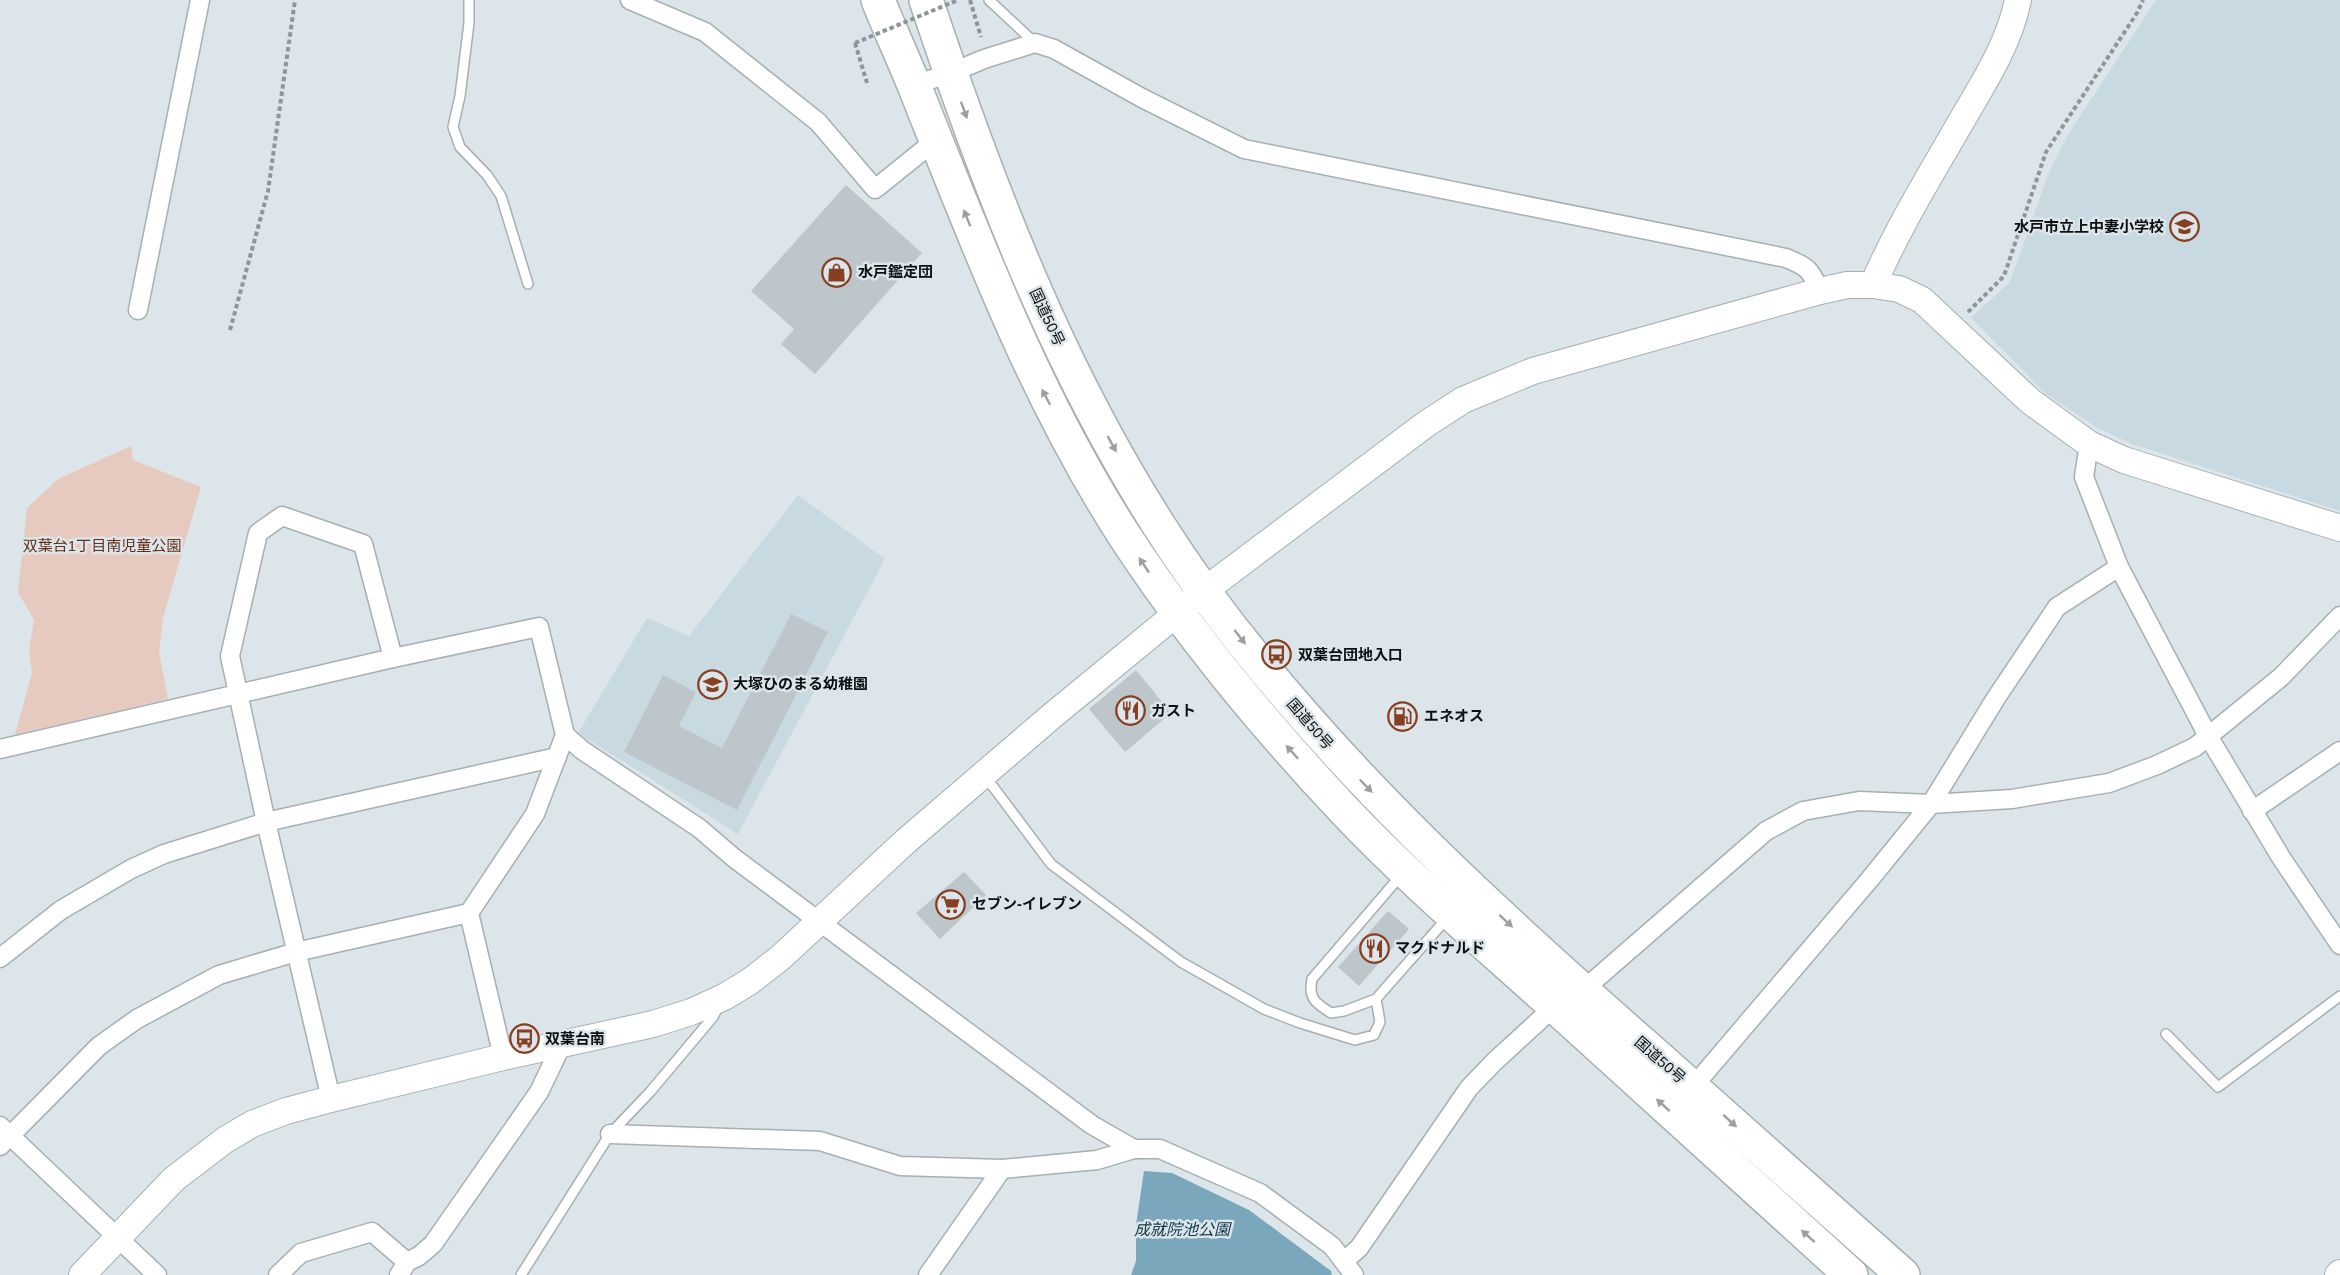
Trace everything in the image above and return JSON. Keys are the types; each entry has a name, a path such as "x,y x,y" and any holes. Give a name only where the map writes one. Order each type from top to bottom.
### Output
{"highway":[{"path":"870,0 891,33"},
{"path":"878,0 891,33"},
{"name":"国道50号","path":"935,4 951,73 1023,265 1067,361 1145,500 1204,591 1291,703 1365,785 1569,999 1851,1275"},
{"name":"国道50号","path":"891,33 993,283 1041,387 1117,523 1177,613 1270,727 1346,812 1452,913 1692,1088 1903,1275"}],"street":[{"path":"138,310 200,0"},
{"path":"630,0 705,32 818,122 875,189 936,140"},
{"path":"1873,285 1892,242 1989,73 2015,17 2019,0"},
{"path":"914,85 1035,43 1054,49 1142,98 1244,149 1786,258 1805,266 1814,277 1820,291"},
{"path":"82,1275 174,1179 225,1140 252,1125 286,1111 331,1099 503,1057 653,1024 691,1012 724,997 749,982 780,958 983,773 1204,591 1426,424 1463,400 1533,371 1847,285 1873,285 1899,290 1922,300 2030,401 2089,444 2124,460 2340,528"},
{"path":"2089,444 2084,477 2119,567 2208,736 2252,811 2340,945"},
{"path":"331,1099 266,822 230,656 258,533 282,516 363,544 393,658"},
{"path":"1692,1088 1931,804 1995,698 2057,607 2119,567"},
{"path":"610,1134 819,1141 900,1166 1002,1169 1097,1160 1134,1149 1160,1149 1260,1193 1332,1246 1349,1268 1359,1248 1469,1088 1494,1062 1766,831 1803,811 1858,801 1931,804 2012,800 2109,783 2157,765 2195,747 2281,677 2340,616"},
{"path":"0,749 393,658 539,627 565,735 534,814 469,913 296,952 219,975 137,1019 99,1047 3,1136 157,1275"},
{"path":"565,735 582,750 699,828 734,858 1092,1125 1134,1149"},
{"path":"2252,811 2340,752"},
{"path":"0,958 61,910 131,869 164,854 266,822 557,757"},
{"path":"469,913 503,1057"},
{"path":"278,1275 301,1253 372,1232 403,1268 433,1244 539,1092 562,1044"},
{"path":"928,1275 1002,1169"}],"lane":[{"path":"469,0 460,96 453,127 460,147 487,175 501,196 528,284"},
{"path":"989,0 1035,43"},
{"path":"983,773 1051,864 1181,962 1264,1009 1355,1040 1374,1035 1380,1022 1376,999"},
{"path":"1406,870 1312,979 1310,989 1313,999 1331,1012 1344,1011 1376,999 1452,913"},
{"path":"2166,1034 2218,1087 2340,996"},
{"path":"521,1275 610,1134 657,1084 713,1017 724,997"}],"path":[{"path":"230,330 268,191 295,0"},
{"path":"970,0 981,37"},
{"path":"1952,327 2004,276 2046,152 2137,13 2143,0"},
{"path":"867,83 855,43 935,4"}],"shaded area":[{"name":"水戸市立上中妻小学校","path":"2156,0 2340,0 2340,511 2132,444 2098,428 2046,394 1971,318 2010,282 2049,172 2069,133"},
{"name":"大塚ひのまる幼稚園","path":"798,495 885,559 738,834 578,733 647,618 689,636"}],"green space":[{"name":"双葉台1丁目南児童公園","path":"131,446 133,460 201,487 163,618 159,652 168,699 15,735 32,673 29,650 34,620 18,592 27,508 58,479"}],"water":[{"name":"成就院池公園","path":"1144,1171 1172,1173 1249,1210 1331,1271 1332,1275 1131,1275 1136,1261 1136,1225"}],"building":[{"name":"水戸鑑定団","path":"846,185 922,253 815,374 781,344 794,329 751,291"},
{"path":"791,614 828,632 737,810 624,752 663,675 696,692 679,726 722,748"},
{"name":"ガスト","path":"1136,670 1171,713 1125,752 1089,709"},
{"name":"セブン-イレブン","path":"964,872 986,895 940,939 916,913"},
{"name":"マクドナルド","path":"1388,911 1409,929 1359,986 1338,967"}],"place":[{"name":"水戸市立上中妻小学校","path":"2185,227"},
{"name":"水戸鑑定団","path":"837,272"},
{"name":"双葉台団地入口","path":"1277,655"},
{"name":"大塚ひのまる幼稚園","path":"712,684"},
{"name":"ガスト","path":"1130,711"},
{"name":"エネオス","path":"1403,716"},
{"name":"セブン-イレブン","path":"951,904"},
{"name":"マクドナルド","path":"1374,948"},
{"name":"双葉台南","path":"524,1039"}]}
